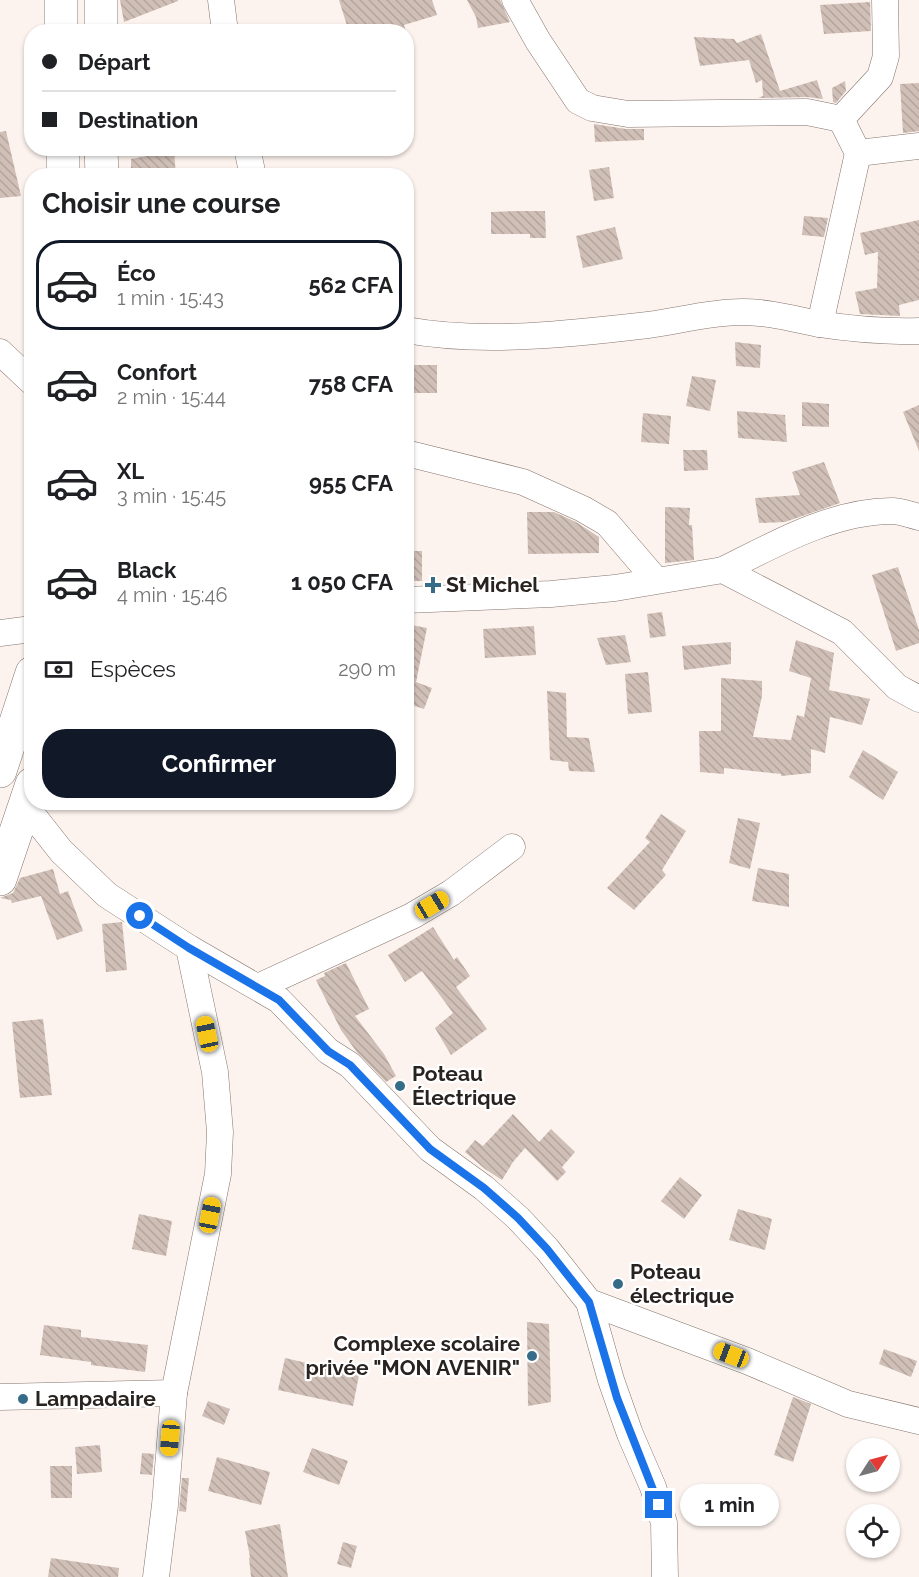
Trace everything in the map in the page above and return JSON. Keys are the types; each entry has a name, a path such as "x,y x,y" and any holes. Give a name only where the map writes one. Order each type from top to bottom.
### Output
{"main road":[{"path":"61,0 61,24"},
{"path":"101,0 101,24"},
{"path":"0,771 24,698"},
{"path":"0,879 24,806"}],"street":[{"path":"221,0 224,24"},
{"path":"515,0 538,41 578,101 592,108 628,114 807,112 841,119"},
{"path":"841,119 880,77 886,56 885,0"},
{"path":"820,324 858,153 841,119"},
{"path":"858,153 919,146"},
{"path":"414,331 477,337 522,335 650,325 696,316 742,312 777,315 820,324 877,331 919,331"},
{"path":"0,352 24,374"},
{"path":"414,455 523,482 583,509 607,523 656,580"},
{"path":"414,600 551,594 615,588 723,570 820,526 860,514 894,511 919,517"},
{"path":"723,570 842,632 897,687 919,699"},
{"path":"0,633 24,630"},
{"path":"32,810 35,818 61,851 107,895 189,948 279,1000 328,1051 350,1065 430,1149 484,1188 518,1218 547,1249 589,1302 611,1380 630,1434 653,1487 664,1523 665,1577"},
{"path":"258,987 412,916 451,893 512,847"},
{"path":"156,1577 165,1505 174,1393 218,1174 220,1132 215,1072 189,948"},
{"path":"589,1302 747,1361 848,1404 919,1421"},
{"path":"0,1397 174,1393"}],"building":[{"path":"120,0 178,0 178,1 124,22"},
{"path":"339,0 432,0 437,15 407,24 346,24"},
{"path":"467,0 500,0 510,22 478,28 476,17"},
{"path":"870,2 871,31 824,34 820,5"},
{"path":"761,34 780,91 817,80 823,99 758,98 763,96 762,80 756,83 749,60 700,66 694,37 734,39 737,43"},
{"path":"845,81 846,91 836,103 833,102 832,88"},
{"path":"919,83 919,131 903,133 900,84"},
{"path":"594,124 644,129 644,140 595,142"},
{"path":"6,131 21,196 0,198 0,132"},
{"path":"147,156 174,156 175,168 131,168 131,159"},
{"path":"609,167 614,198 594,201 589,170"},
{"path":"545,211 546,238 530,238 530,234 491,234 491,212"},
{"path":"804,216 828,218 824,237 802,235"},
{"path":"919,220 919,300 899,305 900,316 860,314 855,292 877,288 878,252 865,255 860,233"},
{"path":"615,227 623,259 583,268 576,236"},
{"path":"735,342 761,345 760,368 736,366"},
{"path":"414,365 437,365 437,393 414,393"},
{"path":"692,376 716,380 710,411 686,406"},
{"path":"802,402 829,404 829,427 802,426"},
{"path":"919,405 919,451 903,412"},
{"path":"737,411 785,415 787,442 738,438"},
{"path":"643,413 671,416 669,444 641,442"},
{"path":"683,450 707,450 708,470 684,471"},
{"path":"824,462 840,503 785,522 759,523 755,498 800,495 792,472"},
{"path":"665,507 690,508 689,525 692,525 694,560 665,563"},
{"path":"527,512 554,512 576,522 599,537 599,553 528,554"},
{"path":"414,551 422,551 422,581 414,581"},
{"path":"898,567 919,630 919,643 896,651 872,575"},
{"path":"662,612 666,636 650,638 647,614"},
{"path":"414,626 427,628 416,682 432,688 424,709 414,706"},
{"path":"534,626 536,655 485,658 483,629"},
{"path":"625,635 631,662 606,665 597,638"},
{"path":"796,640 834,653 829,690 870,699 862,725 830,717 825,753 811,749 811,773 781,776 781,774 724,768 724,774 700,772 699,731 721,731 721,678 762,681 762,696 753,737 791,740 797,715 804,717 811,678 789,671"},
{"path":"731,642 731,664 684,670 682,646"},
{"path":"648,672 652,712 628,714 625,674"},
{"path":"547,691 566,693 567,737 589,738 595,772 569,771 568,762 550,760"},
{"path":"863,750 898,772 883,800 849,777"},
{"path":"661,814 686,831 662,870 666,875 634,910 607,888 650,842 645,838"},
{"path":"738,818 760,823 750,869 729,863"},
{"path":"758,868 789,874 789,907 752,901"},
{"path":"53,869 60,894 68,891 83,931 57,940 41,896 12,903 11,900 0,898 13,893 20,878"},
{"path":"122,922 127,970 106,972 102,924"},
{"path":"433,927 454,960 457,957 470,976 456,987 487,1029 451,1055 435,1028 453,1013 422,971 405,982 388,955"},
{"path":"346,963 369,1009 355,1016 384,1054 396,1076 386,1082 356,1051 341,1030 316,980 325,976 324,973"},
{"path":"43,1019 52,1095 20,1098 12,1022"},
{"path":"513,1114 539,1142 551,1129 575,1152 562,1167 566,1172 557,1181 525,1148 502,1180 465,1152 475,1140 483,1146"},
{"path":"680,1177 702,1195 684,1219 661,1201"},
{"path":"738,1209 772,1219 765,1250 729,1240"},
{"path":"139,1214 172,1221 166,1256 132,1249"},
{"path":"527,1322 549,1324 551,1402 528,1406"},
{"path":"44,1325 81,1330 81,1337 148,1345 145,1372 40,1355"},
{"path":"884,1349 917,1361 911,1377 879,1364"},
{"path":"285,1358 359,1375 353,1406 278,1390"},
{"path":"793,1397 811,1404 793,1462 774,1455"},
{"path":"208,1401 230,1409 224,1425 202,1416"},
{"path":"100,1445 102,1472 77,1474 75,1447"},
{"path":"312,1448 348,1461 339,1485 303,1472"},
{"path":"142,1453 154,1454 152,1475 140,1474"},
{"path":"217,1457 270,1472 261,1505 208,1491"},
{"path":"50,1466 72,1466 72,1498 51,1498"},
{"path":"182,1478 189,1478 186,1512 179,1511"},
{"path":"280,1524 288,1577 251,1577 245,1531"},
{"path":"343,1542 357,1546 351,1568 337,1564"},
{"path":"51,1558 119,1568 118,1577 48,1577"}],"place":[{"name":"St Michel","path":"433,585"},
{"name":"Poteau Électrique","path":"400,1086"},
{"name":"Poteau électrique","path":"618,1284"},
{"name":"Complexe scolaire privée \"MON AVENIR\"","path":"532,1356"},
{"name":"Lampadaire","path":"23,1399"}],"route":[{"path":"140,916 189,948 279,1000 328,1051 350,1065 430,1149 484,1188 518,1218 547,1249 589,1302 617,1398 659,1505"}]}
